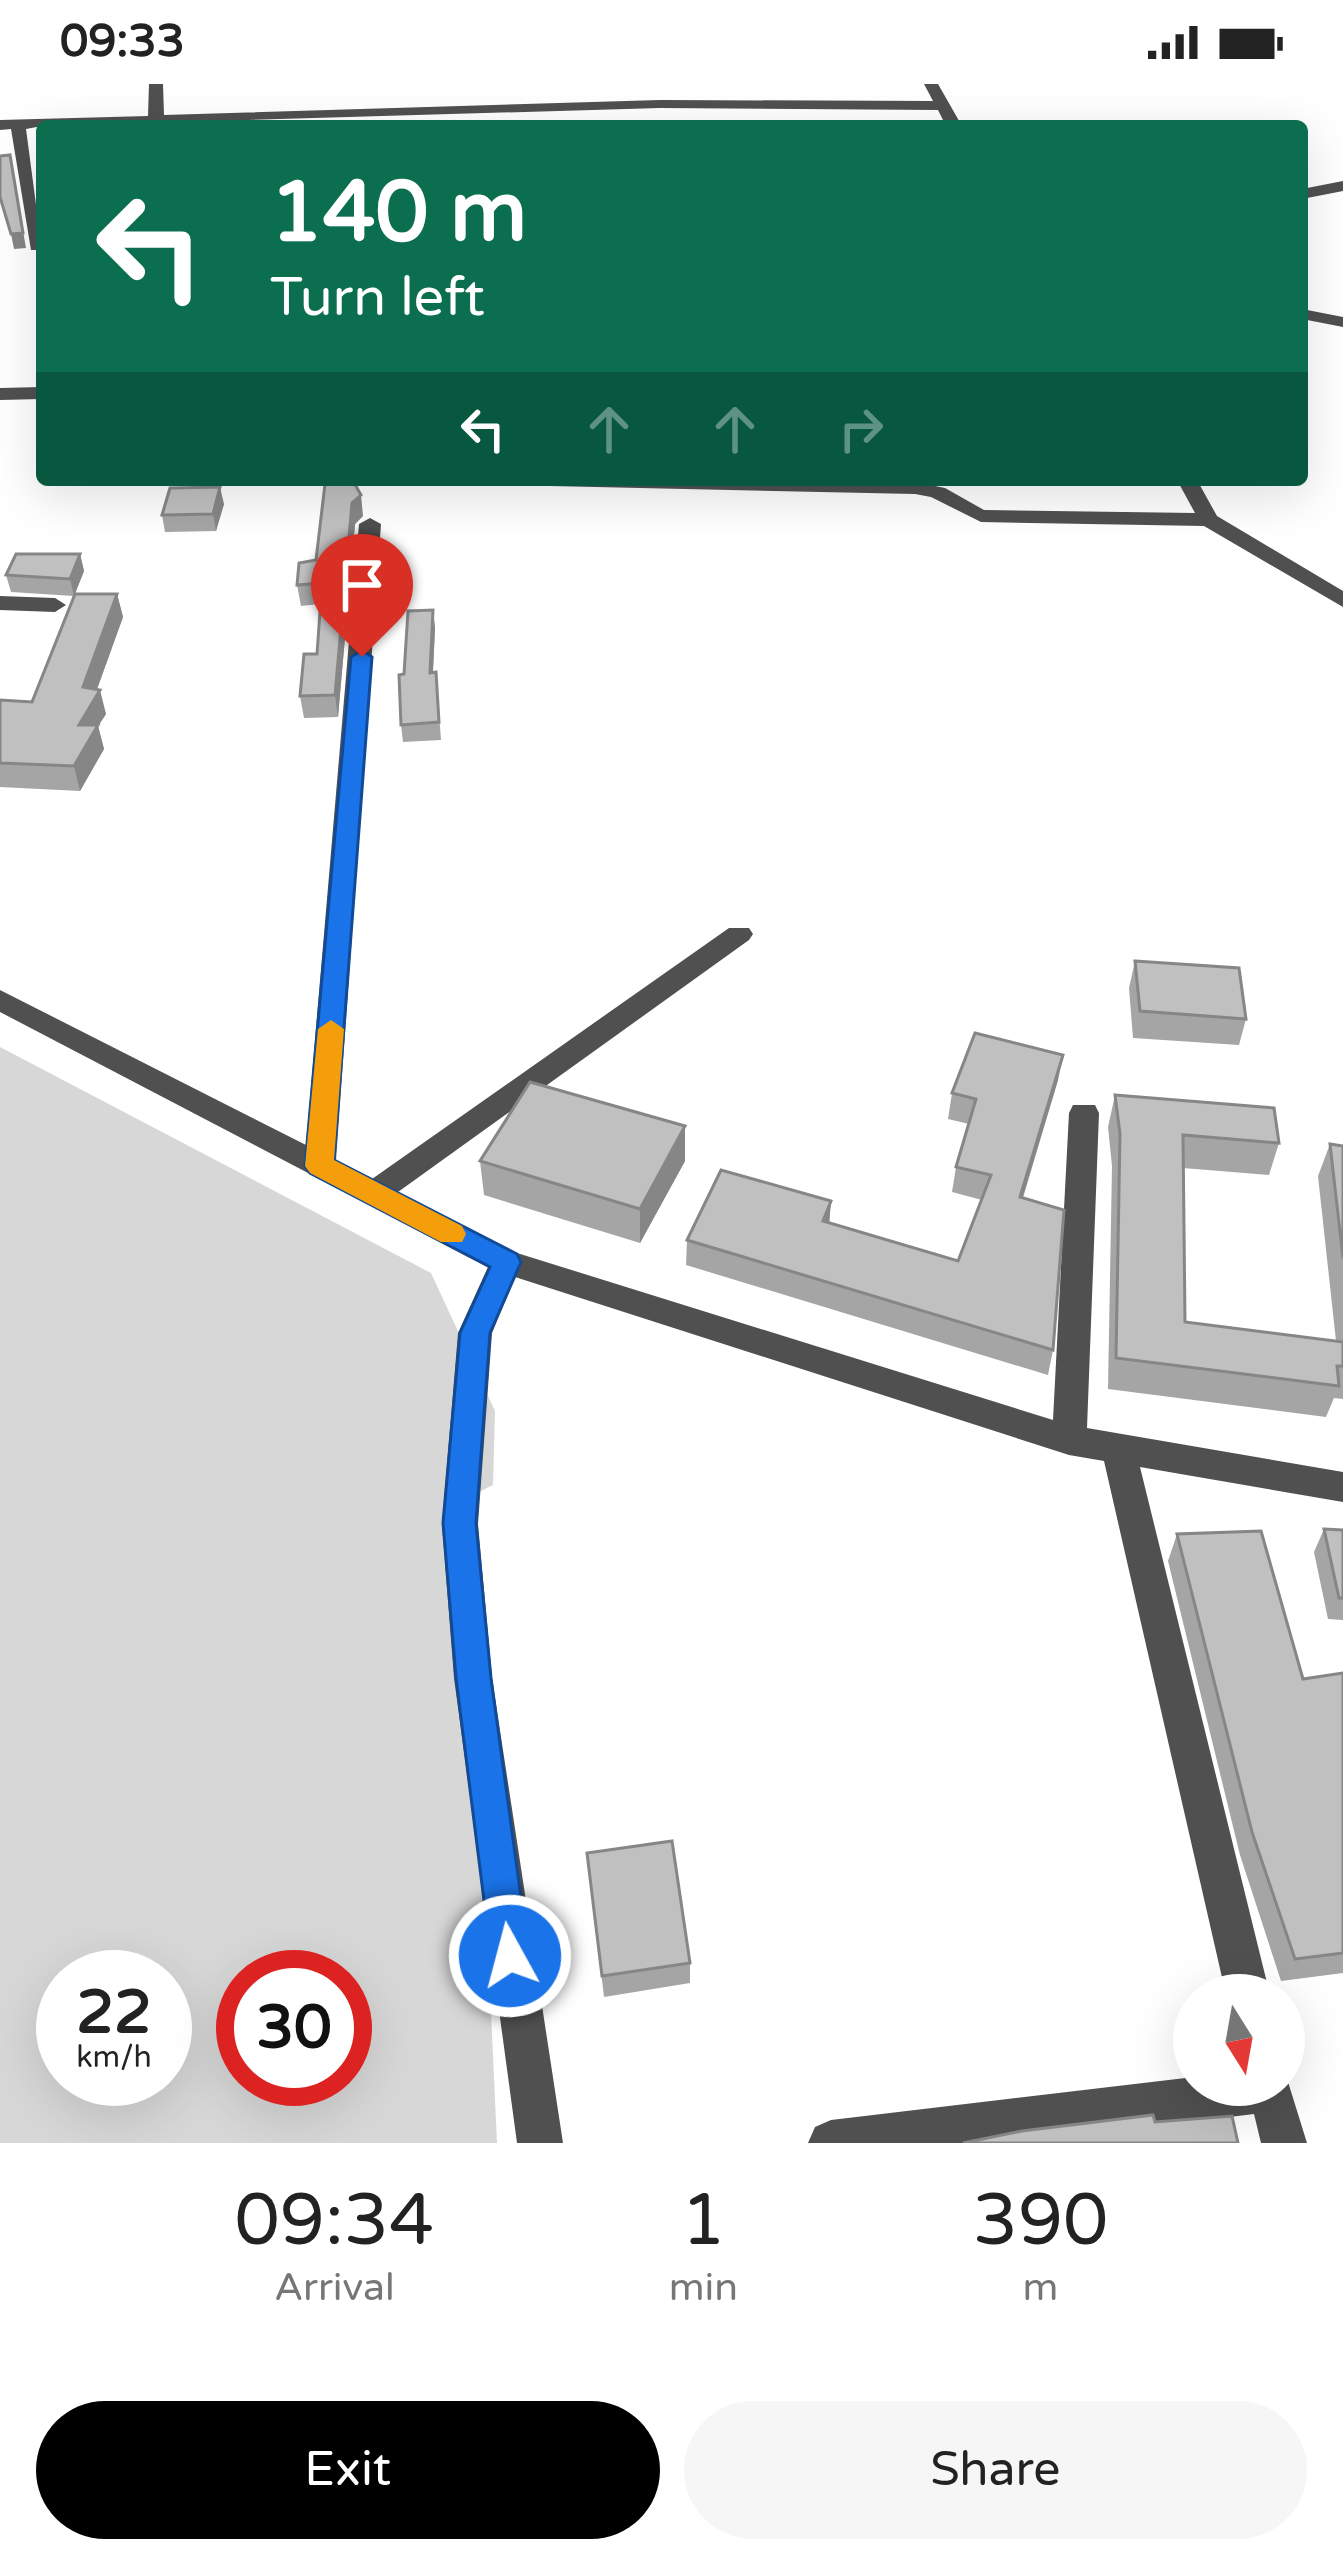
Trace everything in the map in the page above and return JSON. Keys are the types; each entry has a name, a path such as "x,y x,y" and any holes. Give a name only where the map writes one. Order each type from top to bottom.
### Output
{"street":[{"path":"156,84 156,119"},
{"path":"931,84 951,120"},
{"path":"280,120 382,105 438,118 586,105 943,106"},
{"path":"586,105 595,120"},
{"path":"132,120 164,120"},
{"path":"9,125 36,242"},
{"path":"1308,193 1343,186"},
{"path":"1308,315 1343,322"},
{"path":"0,394 36,393"},
{"path":"824,486 941,490 955,497 964,511 981,516 1209,520 1343,600"},
{"path":"1190,486 1209,520"},
{"path":"320,1166 370,524"},
{"path":"0,602 55,605"},
{"path":"374,1194 739,934"},
{"path":"0,1000 506,1262 1069,1440 1343,1486"},
{"path":"1069,1440 1084,1113"},
{"path":"506,1262 475,1333 460,1523 479,1725 540,2143"},
{"path":"1119,1451 1243,1974"},
{"path":"831,2143 1173,2100"},
{"path":"1275,2106 1284,2143"}],"shaded area":[{"path":"0,1047 431,1273 495,1411 493,1485 461,1501 472,1598 497,2143 0,2143"}],"building":[{"path":"10,155 23,233 11,234 0,197 0,156"},
{"path":"325,486 356,486 361,495 352,503 335,695 300,696 304,654 317,654 322,583 297,585 299,563 316,560"},
{"path":"220,487 213,514 162,515 170,488"},
{"path":"16,554 80,554 70,579 6,575"},
{"path":"75,594 117,594 83,687 100,690 79,725 98,725 74,766 0,763 0,700 32,702"},
{"path":"433,610 430,673 436,672 439,722 401,725 399,675 404,674 408,611"},
{"path":"1135,961 1239,968 1246,1019 1140,1011"},
{"path":"975,1033 1063,1055 1020,1197 1064,1210 1053,1350 687,1240 721,1170 831,1201 823,1221 958,1261 991,1175 956,1167 976,1099 952,1093"},
{"path":"530,1082 685,1126 640,1209 480,1161"},
{"path":"1115,1095 1274,1108 1279,1143 1183,1135 1185,1322 1343,1342 1343,1366 1337,1366 1339,1386 1116,1358 1120,1134"},
{"path":"1330,1144 1343,1146 1343,1258"},
{"path":"1324,1529 1343,1530 1343,1598 1339,1598"},
{"path":"1261,1531 1303,1679 1343,1673 1343,1953 1295,1959 1252,1832 1177,1534"},
{"path":"672,1841 690,1963 602,1976 587,1853"},
{"path":"1153,2115 1155,2122 1232,2116 1238,2143 963,2143 1022,2131"}],"slow traffic":[{"path":"331,1029 320,1166 451,1234"}],"route":[{"path":"362,657 320,1166 506,1262 475,1333 460,1523 473,1678 510,1956"}]}
